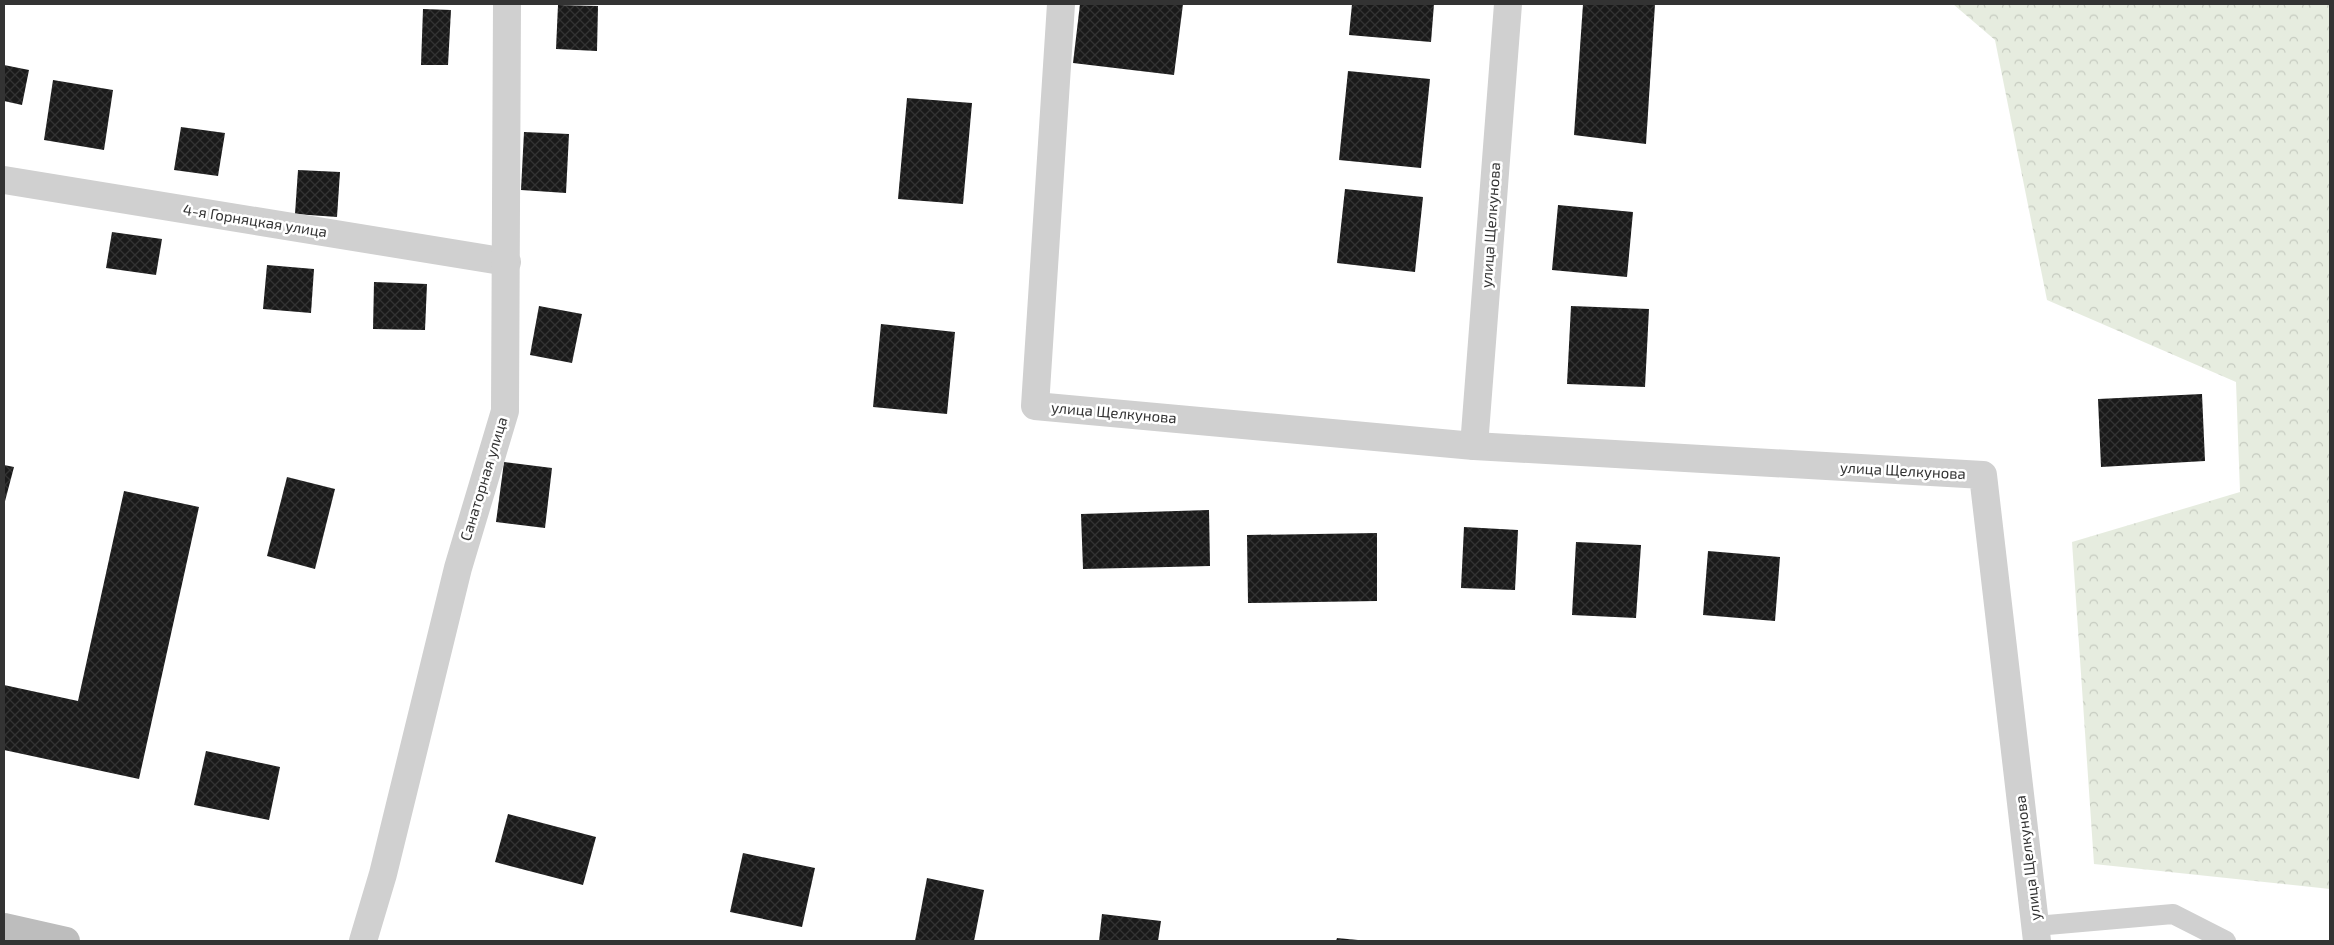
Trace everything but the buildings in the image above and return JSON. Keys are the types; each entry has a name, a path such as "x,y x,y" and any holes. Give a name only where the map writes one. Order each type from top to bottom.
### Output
{"main road":[{"path":"4,927 66,941"}],"street":[{"name":"Санаторная улица","path":"363,941 383,874 458,568 505,411 507,4"},
{"name":"улица Щелкунова","path":"1061,4 1034,406 1474,446 1982,475 2036,934"},
{"name":"улица Щелкунова","path":"1474,446 1508,4"},
{"name":"4-я Горняцкая улица","path":"4,180 507,262"}],"lane":[{"path":"2036,934 2174,914 2226,941"}],"green space":[{"path":"1953,4 2330,4 2330,889 2094,864 2072,542 2240,492 2236,382 2047,300 1995,40"}]}
